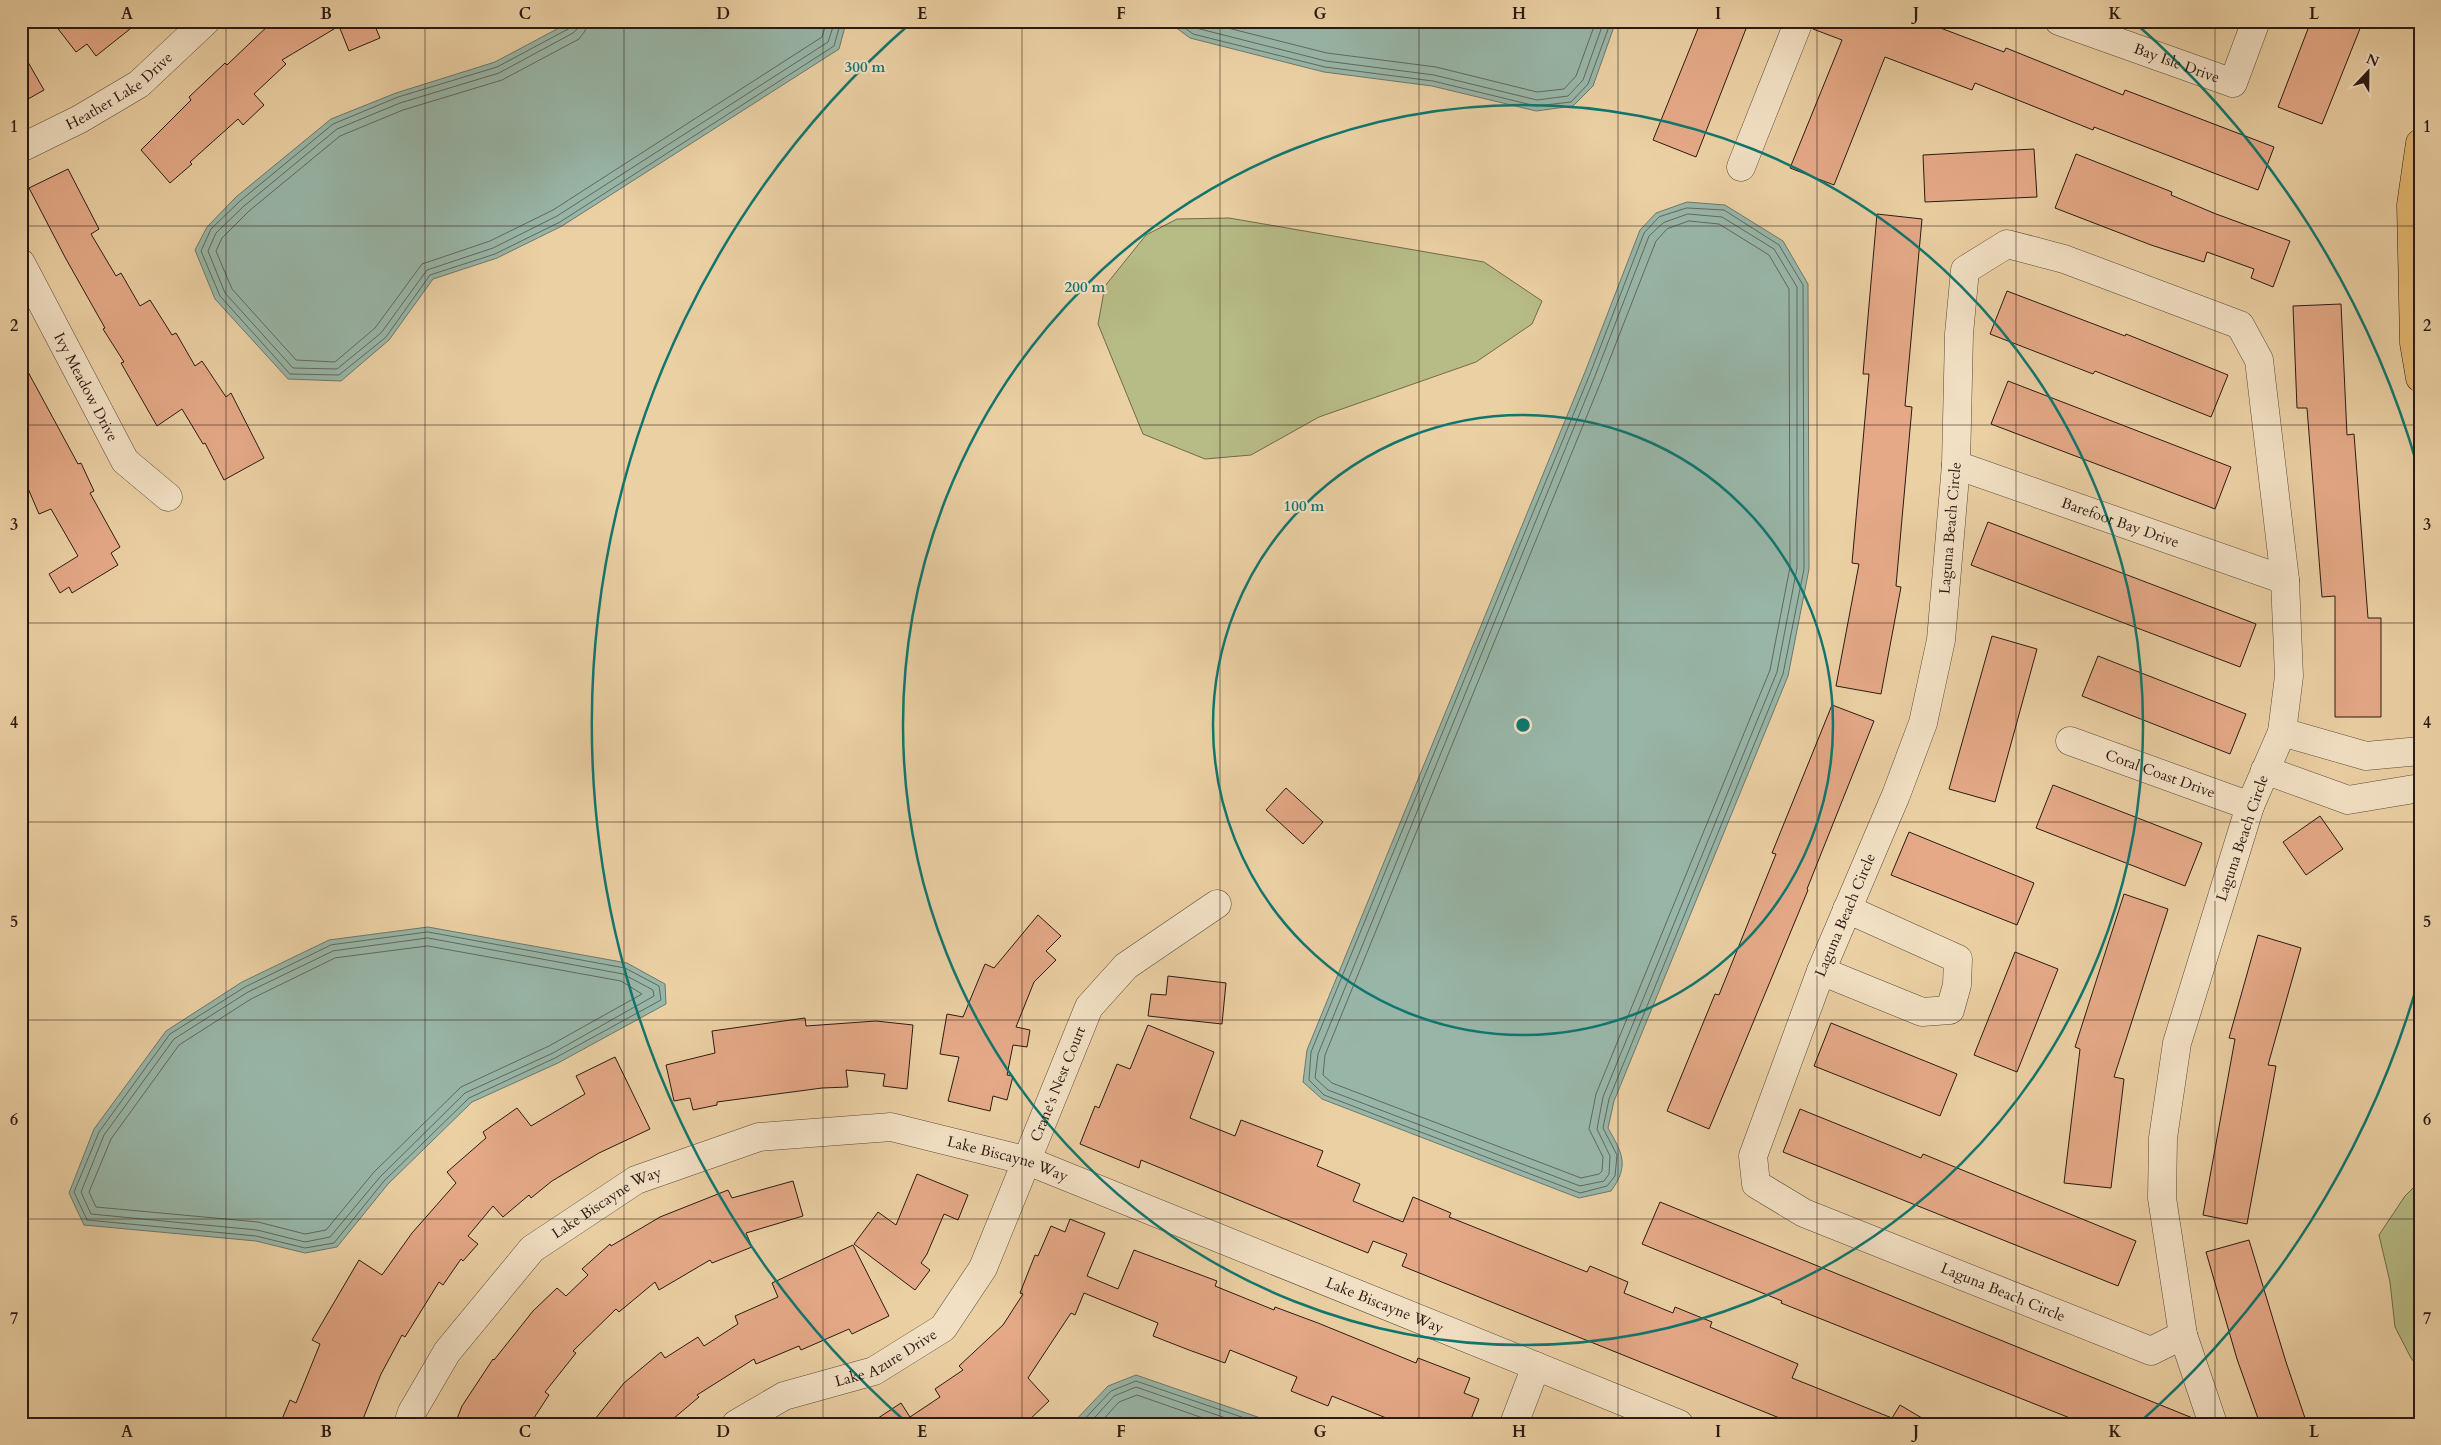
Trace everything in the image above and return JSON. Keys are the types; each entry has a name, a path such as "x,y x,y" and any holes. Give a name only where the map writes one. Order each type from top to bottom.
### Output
{"main road":[{"path":"2420,143 2411,205 2414,343 2420,378"}],"street":[{"name":"Heather Lake Drive","path":"21,148 80,119 139,84 206,21"},
{"path":"1740,167 1799,21"},
{"name":"Bay Isle Drive","path":"2059,21 2233,83 2256,21"},
{"name":"Laguna Beach Circle","path":"2007,244 2064,259 2240,326 2259,360 2285,580 2289,676 2282,732 2250,806 2176,1043 2163,1138 2162,1198 2183,1335 2151,1351 1804,1213 1756,1184 1754,1156 1821,971 1896,795 1923,723 1941,640 1956,465 1959,334 1965,270 2007,244"},
{"name":"Ivy Meadow Drive","path":"21,263 125,461 168,497"},
{"name":"Barefoot Bay Drive","path":"1956,465 2285,580"},
{"path":"2282,732 2366,756 2420,751"},
{"name":"Coral Coast Drive","path":"2070,741 2250,806"},
{"path":"2264,770 2348,800 2420,788"},
{"name":"Crane's Nest Court","path":"1028,1160 1089,1007 1126,966 1217,904"},
{"path":"1821,971 1922,1012 1950,1010 1957,985 1958,958 1847,909"},
{"name":"Lake Biscayne Way","path":"408,1424 412,1412 447,1352 532,1249 636,1180 759,1137 891,1127 1028,1160 1679,1424"},
{"name":"Lake Azure Drive","path":"736,1424 784,1396 874,1371 943,1328 983,1268 1028,1160"},
{"path":"2183,1335 2213,1424"},
{"path":"1514,1424 1536,1366"}],"green space":[{"path":"1229,218 1484,262 1542,301 1532,324 1476,362 1319,417 1251,455 1205,459 1143,434 1098,324 1105,286 1146,235 1177,219"},
{"path":"2420,1181 2420,1370 2411,1358 2395,1327 2390,1282 2379,1235 2405,1196"}],"water":[{"path":"572,21 846,23 839,49 562,226 497,258 433,279 389,340 341,381 288,379 215,299 195,250 207,227 236,197 331,119 396,93 495,62"},
{"path":"1167,21 1616,21 1593,86 1573,106 1536,111 1432,86 1324,72 1190,38"},
{"path":"1687,202 1725,205 1783,241 1808,284 1809,569 1788,676 1614,1101 1608,1128 1622,1159 1621,1174 1611,1191 1579,1198 1322,1099 1303,1082 1307,1050 1585,372 1640,230 1656,213"},
{"path":"21,607 28,630 28,639 26,657 21,672"},
{"path":"428,927 627,963 665,984 666,1004 558,1063 472,1102 388,1184 337,1247 305,1253 256,1241 84,1225 69,1193 94,1129 166,1031 242,982 329,940"},
{"path":"1136,1375 1278,1424 1072,1424 1108,1386"}],"building":[{"path":"52,21 140,21 96,56 87,44 76,52"},
{"path":"273,21 373,21 380,38 349,51 339,26 282,60 286,64 254,94 264,105 243,125 238,119 190,162 192,164 170,183 141,150 191,100 189,97 225,63 227,65"},
{"path":"1701,21 1749,21 1696,157 1653,140"},
{"path":"1814,21 1922,21 2004,52 2006,48 2123,95 2125,90 2274,147 2258,190 2094,127 2093,130 1975,83 1972,90 1885,57 1834,185 1790,168 1842,40 1813,29"},
{"path":"2311,21 2363,21 2322,124 2278,107"},
{"path":"21,50 44,90 21,103"},
{"path":"2034,149 2037,197 1925,202 1923,155"},
{"path":"2076,154 2172,192 2171,195 2216,214 2290,241 2273,287 2251,278 2254,269 2207,252 2204,262 2151,245 2055,208"},
{"path":"68,169 99,229 91,234 116,276 121,273 140,306 150,300 172,335 176,333 195,366 202,361 226,397 231,393 264,458 224,480 205,443 203,444 182,409 157,426 121,363 124,362 103,329 105,328 29,188"},
{"path":"1877,214 1922,219 1905,406 1912,407 1896,586 1901,587 1881,694 1836,686 1859,564 1852,563 1869,374 1863,374"},
{"path":"2007,291 2125,336 2126,334 2228,375 2211,417 2095,371 2093,374 1990,334"},
{"path":"2341,304 2347,435 2354,434 2368,618 2381,618 2381,717 2335,717 2335,596 2322,597 2307,408 2297,408 2293,306"},
{"path":"21,359 78,464 81,463 94,491 90,493 120,547 111,553 118,565 72,593 69,587 60,593 49,574 78,556 51,509 39,514 21,472"},
{"path":"2008,381 2231,467 2215,509 1991,424"},
{"path":"1988,522 2256,624 2240,667 1971,565"},
{"path":"1992,636 2037,649 1995,802 1949,789"},
{"path":"2098,656 2246,714 2230,754 2082,696"},
{"path":"1832,705 1874,721 1808,890 1709,1129 1667,1111 1715,994 1719,995 1776,854 1772,853"},
{"path":"2053,785 2202,843 2185,886 2036,828"},
{"path":"1286,788 1323,822 1303,844 1266,810"},
{"path":"2320,816 2343,849 2306,875 2283,842"},
{"path":"1909,832 2034,883 2017,925 1891,875"},
{"path":"2124,894 2168,909 2114,1077 2124,1079 2111,1188 2064,1183 2080,1049 2075,1047"},
{"path":"1038,915 1061,936 1046,951 1056,960 1034,982 1016,1027 1030,1030 1027,1047 1013,1045 1007,1075 1013,1076 1007,1100 993,1096 990,1111 948,1101 959,1057 940,1054 947,1014 963,1017 985,964 994,968"},
{"path":"2258,935 2301,948 2268,1065 2276,1066 2247,1224 2203,1215 2235,1039 2229,1038"},
{"path":"2015,952 2058,969 2017,1072 1974,1055"},
{"path":"1168,976 1226,983 1222,1024 1148,1016 1151,994 1166,995"},
{"path":"805,1018 806,1026 876,1021 913,1025 907,1089 883,1086 885,1074 846,1070 848,1087 822,1088 717,1102 717,1105 693,1110 690,1098 674,1101 666,1065 715,1053 712,1031"},
{"path":"1831,1023 1957,1074 1940,1116 1814,1066"},
{"path":"1148,1025 1214,1052 1190,1118 1235,1136 1241,1120 1323,1151 1317,1166 1360,1184 1353,1201 1403,1222 1413,1197 1451,1213 1449,1217 1587,1272 1590,1266 1628,1282 1624,1293 1673,1313 1675,1307 1712,1322 1710,1327 1798,1364 1792,1378 1892,1418 1900,1405 1932,1424 1798,1424 1402,1266 1407,1254 1373,1241 1368,1253 1141,1160 1139,1168 1080,1144 1095,1106 1099,1108 1117,1064 1130,1069"},
{"path":"615,1057 650,1129 599,1153 552,1181 531,1198 529,1195 503,1217 493,1206 468,1236 478,1244 463,1261 461,1259 443,1285 439,1282 405,1337 402,1335 381,1374 361,1424 280,1424 290,1400 296,1403 320,1344 312,1340 359,1260 382,1275 412,1233 456,1183 447,1172 486,1138 483,1132 517,1108 531,1126 585,1094 576,1076"},
{"path":"1800,1109 1921,1158 1923,1154 2136,1241 2118,1286 1783,1152"},
{"path":"917,1174 968,1195 958,1220 944,1214 927,1254 921,1263 930,1270 915,1290 854,1244 878,1212 896,1225"},
{"path":"793,1181 803,1216 746,1233 752,1247 712,1263 710,1260 659,1290 655,1282 619,1312 616,1309 573,1351 576,1353 545,1392 549,1395 530,1424 455,1424 462,1406 493,1359 533,1311 557,1288 566,1296 588,1275 582,1269 610,1244 611,1246 660,1217 728,1190 732,1198"},
{"path":"1660,1202 2195,1419 2196,1424 2085,1424 1781,1303 1782,1301 1642,1244"},
{"path":"1070,1219 1105,1233 1087,1276 1118,1289 1134,1250 1217,1281 1215,1286 1274,1310 1275,1307 1318,1323 1416,1363 1418,1358 1470,1378 1464,1393 1479,1399 1469,1424 1401,1424 1332,1396 1328,1406 1291,1391 1297,1377 1230,1350 1225,1363 1153,1336 1158,1323 1084,1293 1075,1315 1071,1313 1028,1378 1049,1401 1025,1424 869,1424 901,1403 910,1417 940,1397 935,1389 963,1370 959,1366 1003,1325 1023,1294 1020,1293 1035,1255 1038,1256 1051,1226 1065,1232"},
{"path":"2249,1240 2307,1424 2260,1424 2237,1359 2206,1252"},
{"path":"853,1245 889,1316 852,1334 849,1329 801,1350 799,1346 756,1364 754,1359 697,1395 699,1397 667,1424 591,1424 624,1383 661,1352 665,1358 698,1337 704,1346 738,1324 735,1316 778,1297 772,1283"}]}
